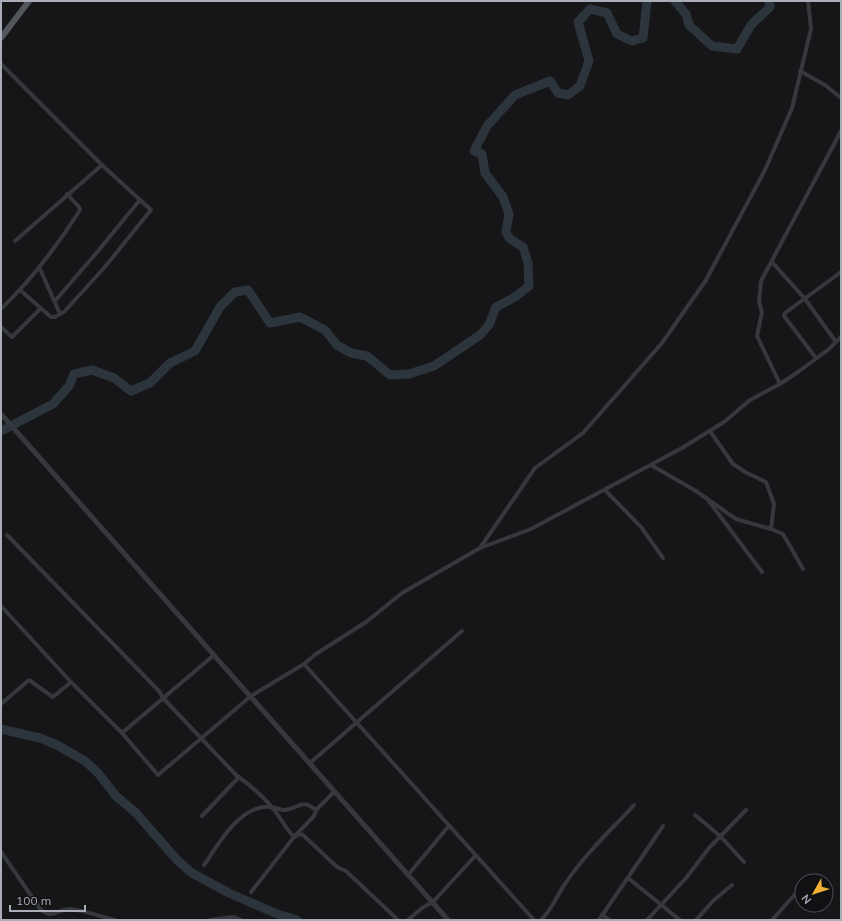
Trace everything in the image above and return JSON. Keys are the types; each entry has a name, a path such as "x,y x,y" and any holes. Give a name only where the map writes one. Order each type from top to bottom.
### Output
{"main road":[{"path":"1,38 29,1"}],"street":[{"path":"480,548 535,468 583,433 662,343 706,280 768,163 792,108 811,29 808,1"},
{"path":"1,64 102,165 149,208 150,212 104,268 60,314 52,318 20,290"},
{"path":"800,71 825,86 841,98"},
{"path":"780,384 757,336 762,312 759,302 761,281 841,131"},
{"path":"836,139 841,143"},
{"path":"15,240 102,165"},
{"path":"1,309 40,269 58,246 80,210 67,194"},
{"path":"55,301 139,200"},
{"path":"772,262 804,299 836,342"},
{"path":"40,269 60,314"},
{"path":"816,358 784,316 785,312 841,272"},
{"path":"1,326 13,336 41,308"},
{"path":"1,606 71,682 122,733 158,775 251,696 304,664 316,654 366,622 402,593 480,548 531,529 651,465 710,431 724,422 750,400 780,384 816,358 841,337"},
{"path":"1,414 448,920"},
{"path":"710,431 733,464 766,482 772,493 774,504 771,529"},
{"path":"651,465 706,498 736,519 783,534 803,569"},
{"path":"605,490 641,527 664,558"},
{"path":"706,498 762,572"},
{"path":"7,535 159,691 163,698 201,739 270,806 294,837"},
{"path":"310,763 462,631"},
{"path":"122,733 214,655"},
{"path":"304,664 534,920"},
{"path":"1,704 29,680 52,697 71,682"},
{"path":"202,816 239,777"},
{"path":"251,892 294,837 310,822 316,810 333,793"},
{"path":"204,865 231,828 241,817 253,810 270,806 280,810 291,809 301,804 308,804 316,810"},
{"path":"541,920 552,910 565,884 577,868 634,805"},
{"path":"647,920 686,878 720,836 746,810"},
{"path":"695,815 720,836 744,862"},
{"path":"408,874 448,826"},
{"path":"599,920 663,826"},
{"path":"294,837 300,834 303,835 337,867 346,871 398,920"},
{"path":"1,852 41,910 47,915 54,914 61,910 71,909 115,920"},
{"path":"408,920 422,908 433,902 475,856"},
{"path":"628,878 645,890 680,920"},
{"path":"696,920 714,900 732,885"},
{"path":"772,920 794,895"},
{"path":"602,915 609,920"},
{"path":"210,920 233,918 241,920"}],"waterway":[{"path":"1,431 53,404 69,386 74,374 92,370 114,378 131,391 150,383 170,363 195,351 220,307 235,292 248,290 270,323 300,317 325,330 337,345 351,353 367,356 390,375 409,374 434,366 480,335 489,325 496,307 515,297 529,286 528,263 523,247 510,239 506,232 509,214 503,197 485,173 482,154 474,151 487,126 515,95 550,81 558,93 568,95 580,86 589,61 578,22 590,9 607,13 617,34 632,41 643,38 647,1"},
{"path":"675,1 686,14 689,25 712,46 737,49 751,25 770,7 769,1"},
{"path":"1,729 40,738 55,744 85,761 98,773 116,796 136,813 178,861 192,873 229,893 277,914 297,920"}]}
